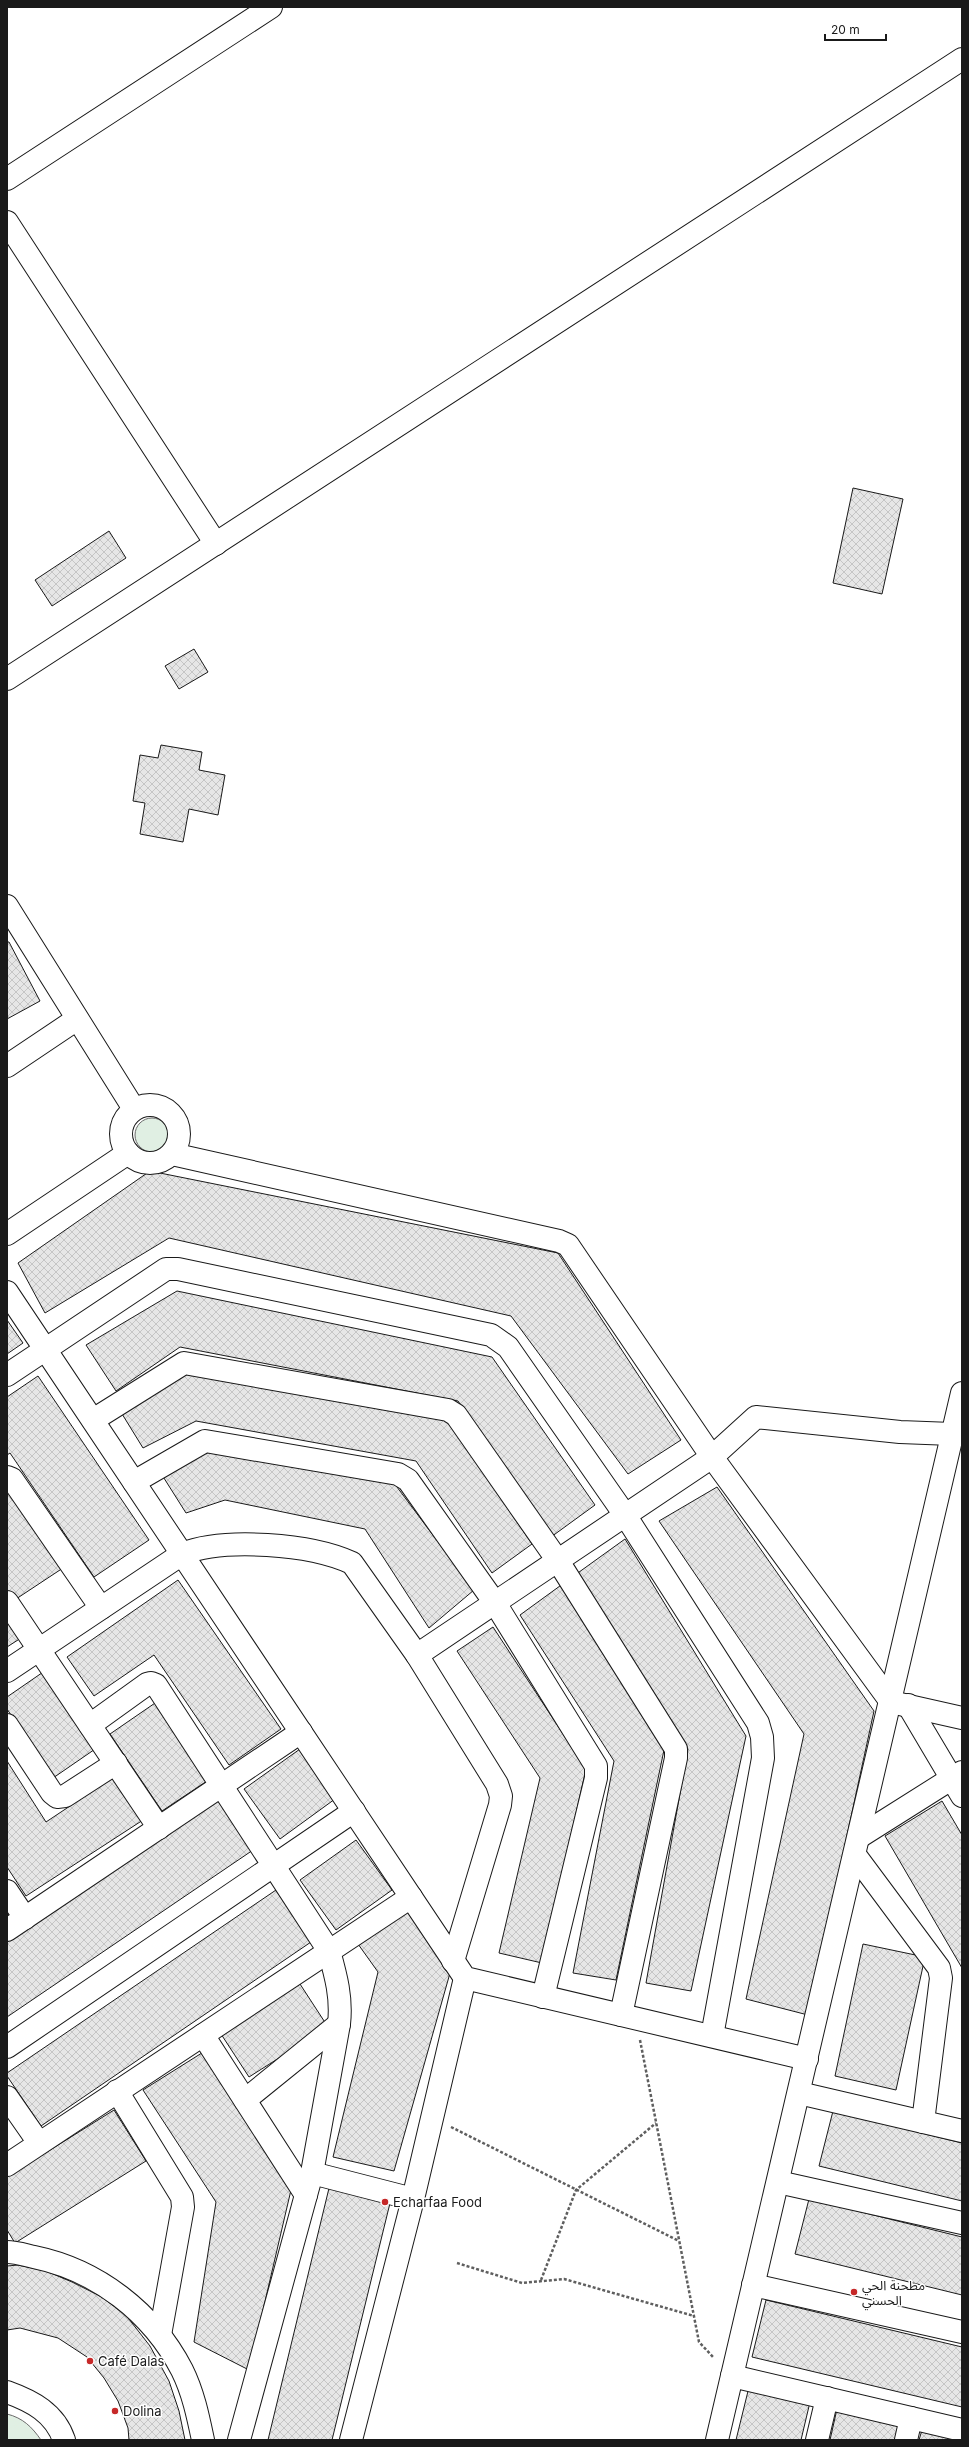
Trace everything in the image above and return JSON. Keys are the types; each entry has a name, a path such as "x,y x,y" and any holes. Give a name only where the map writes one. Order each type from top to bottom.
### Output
{"street":[{"path":"7,179 271,7"},
{"path":"7,680 962,59"},
{"path":"7,222 216,544"},
{"path":"7,906 134,1109"},
{"path":"7,1066 78,1019"},
{"path":"144,1105 154,1105 164,1108 173,1115 178,1124 180,1135 178,1145 172,1154 154,1163 144,1163 128,1153 122,1144 122,1125 134,1109 144,1105"},
{"path":"7,1234 128,1153"},
{"path":"172,1154 559,1241 568,1245 712,1457 959,1782 857,1846"},
{"path":"7,1375 166,1269 178,1269 491,1335 508,1347 625,1515 758,1723 762,1737 763,1758 712,2036"},
{"path":"7,1292 465,1978 807,2058"},
{"path":"93,1420 184,1363 452,1411 558,1561 676,1749 675,1766 628,2017"},
{"path":"717,2440 857,1846 900,1703 954,1457 952,1434 962,1393"},
{"path":"418,1655 712,1457 756,1418 900,1432 952,1434"},
{"path":"134,1482 205,1441 398,1474 408,1480 495,1603 596,1766 596,1778 543,1997"},
{"path":"7,1477 12,1479 101,1608"},
{"path":"7,1671 182,1554 211,1545 271,1545 341,1558 352,1564 363,1576 418,1655 497,1784 500,1796 500,1806 453,1961"},
{"path":"7,1602 159,1828"},
{"path":"90,1725 151,1683 156,1685 329,1951 339,1988 341,2006 339,2024 312,2173 240,2440"},
{"path":"900,1703 962,1718"},
{"path":"7,1725 52,1793 57,1797 65,1796 116,1763"},
{"path":"7,1930 301,1732"},
{"path":"7,2047 354,1811"},
{"path":"857,1846 940,1968 941,1978 923,2122"},
{"path":"7,1891 25,1918"},
{"path":"7,2165 411,1897"},
{"path":"351,2440 413,2199 465,1978"},
{"path":"244,2100 339,2024"},
{"path":"203,2035 306,2195"},
{"path":"117,2092 182,2197 183,2207 160,2335"},
{"path":"799,2093 962,2131"},
{"path":"7,2097 39,2143"},
{"path":"312,2173 413,2199"},
{"path":"778,2182 962,2223"},
{"path":"7,2252 55,2261 94,2278 130,2303 160,2335 182,2370 197,2409 203,2440"},
{"path":"753,2285 962,2332"},
{"path":"732,2376 962,2430"},
{"path":"7,2392 29,2400 48,2414 64,2440"},
{"path":"817,2440 827,2398"},
{"path":"906,2440 912,2418"}],"path":[{"path":"628,2017 656,2123 699,2342 732,2376"},
{"path":"432,2118 679,2242"},
{"path":"541,2280 576,2190 656,2123"},
{"path":"457,2263 522,2283 564,2279 694,2316"}],"green space":[{"path":"152,1118 158,1119 164,1123 168,1129 168,1141 164,1147 158,1151 152,1152 146,1151 140,1147 136,1141 135,1135 136,1129 140,1123 146,1119"},
{"path":"7,2414 18,2418 27,2424 41,2440 7,2440"}],"building":[{"path":"853,488 903,499 882,594 833,583"},
{"path":"109,531 126,558 52,606 35,580"},
{"path":"194,649 208,672 179,689 165,666"},
{"path":"161,745 202,752 199,770 225,775 218,815 189,809 183,842 140,834 145,803 133,801 140,755 158,758"},
{"path":"7,942 9,942 40,1001 7,1019"},
{"path":"150,1171 558,1253 681,1440 628,1474 511,1316 169,1238 45,1313 18,1263"},
{"path":"177,1291 492,1357 595,1505 551,1537 458,1401 180,1347 116,1391 86,1345"},
{"path":"7,1320 23,1343 7,1354"},
{"path":"184,1373 446,1418 532,1544 492,1573 416,1461 196,1421 143,1448 119,1409"},
{"path":"38,1376 149,1540 94,1577 10,1453 7,1455 7,1397"},
{"path":"209,1450 394,1483 474,1590 429,1628 365,1529 225,1500 186,1513 162,1475"},
{"path":"717,1487 874,1711 808,2015 746,1999 804,1734 659,1521"},
{"path":"14,1488 66,1566 13,1601 7,1591 7,1493"},
{"path":"625,1539 746,1736 691,1991 646,1983 688,1749 575,1575"},
{"path":"178,1580 281,1729 229,1765 154,1655 94,1696 67,1657"},
{"path":"564,1583 664,1750 616,1980 573,1973 614,1761 520,1615"},
{"path":"7,1616 21,1638 7,1647"},
{"path":"493,1627 586,1769 542,1963 499,1953 540,1778 457,1651"},
{"path":"49,1668 101,1745 53,1778 7,1709 7,1697"},
{"path":"158,1701 210,1779 162,1811 110,1734"},
{"path":"300,1749 335,1799 280,1839 244,1789"},
{"path":"7,1761 46,1822 115,1776 143,1820 26,1896 7,1867"},
{"path":"218,1798 253,1850 7,2017 7,1942"},
{"path":"942,1801 962,1835 962,1968 885,1836"},
{"path":"356,1840 392,1890 336,1930 300,1880"},
{"path":"276,1890 311,1942 41,2126 7,2076 7,2073"},
{"path":"412,1908 452,1966 394,2171 333,2157 378,1972 358,1944"},
{"path":"863,1944 925,1957 896,2090 835,2076"},
{"path":"300,1984 328,2027 249,2077 221,2034"},
{"path":"205,2051 291,2190 249,2370 194,2342 216,2202 143,2090"},
{"path":"114,2110 146,2161 15,2243 7,2230 7,2177"},
{"path":"833,2111 962,2143 962,2201 819,2166"},
{"path":"330,2184 391,2199 332,2440 268,2440"},
{"path":"809,2199 962,2237 962,2295 795,2254"},
{"path":"18,2265 46,2271 72,2282 100,2296 125,2314 150,2346 169,2381 179,2411 185,2440 129,2440 128,2428 118,2401 104,2378 87,2357 58,2338 20,2328 7,2330 7,2266"},
{"path":"766,2300 962,2347 962,2407 752,2357"},
{"path":"749,2387 810,2402 801,2440 736,2440"},
{"path":"837,2409 899,2424 895,2440 830,2440"},
{"path":"922,2430 962,2440 919,2440"}],"place":[{"name":"Echarfaa Food","path":"385,2202"},
{"name":"مطحنة الحي الحسني","path":"854,2292"},
{"name":"Café Dalas","path":"90,2361"},
{"name":"Dolina","path":"115,2411"}]}
